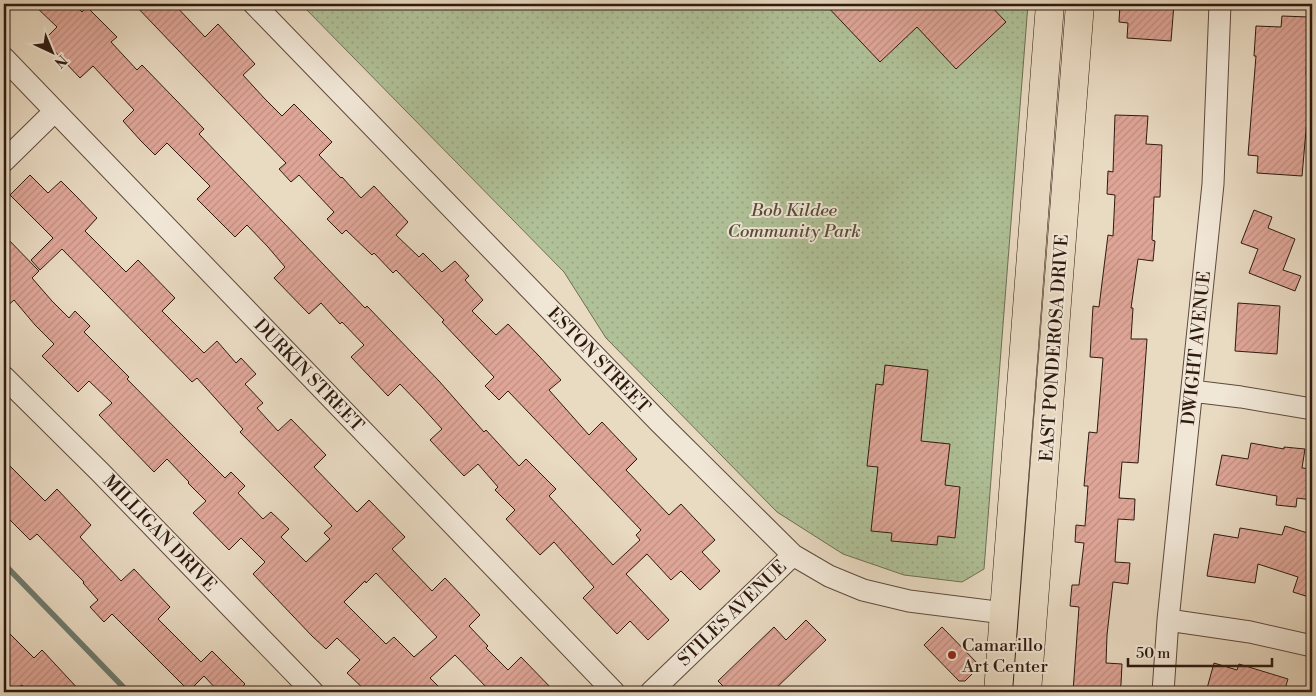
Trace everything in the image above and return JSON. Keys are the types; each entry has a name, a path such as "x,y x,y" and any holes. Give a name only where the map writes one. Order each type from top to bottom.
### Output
{"main road":[{"name":"EAST PONDEROSA DRIVE","path":"998,692 1050,4"},
{"name":"EAST PONDEROSA DRIVE","path":"1027,692 1080,4"},
{"path":"1004,613 1033,616"}],"street":[{"name":"ESTON STREET","path":"254,4 652,415 792,555 829,576 863,590 909,601 1004,613"},
{"name":"DWIGHT AVENUE","path":"1164,692 1168,620 1213,184 1220,4"},
{"name":"DURKIN STREET","path":"4,58 614,692"},
{"path":"4,161 55,111"},
{"name":"MILLIGAN DRIVE","path":"4,377 107,479 313,692"},
{"path":"1192,391 1312,408"},
{"name":"STILES AVENUE","path":"650,692 792,555"},
{"path":"1168,620 1250,632 1312,646"}],"green space":[{"name":"Bob Kildee Community Park","path":"301,4 1028,4 984,569 962,582 904,575 843,554 777,512 606,338 564,272"}],"building":[{"path":"33,4 74,4 82,12 87,7 117,37 111,42 137,70 142,65 204,129 199,134 365,308 367,306 439,381 484,432 486,430 519,466 526,459 556,489 549,496 613,565 640,540 636,535 641,530 508,391 499,400 485,386 494,377 442,322 444,320 396,270 393,273 374,253 372,255 346,230 342,234 327,219 334,212 299,175 291,182 279,169 286,163 134,4 174,4 205,37 218,24 255,64 243,75 265,99 282,116 294,104 332,142 319,155 341,178 361,198 374,186 408,222 396,235 419,257 423,253 442,272 455,261 469,276 465,280 483,300 472,311 496,335 508,324 561,380 549,390 589,435 602,422 637,459 626,470 669,515 681,504 715,540 702,552 720,571 700,590 681,571 671,580 647,554 626,574 669,620 648,640 630,621 617,634 583,598 594,587 554,542 540,555 506,519 515,510 495,490 498,487 478,464 464,476 430,440 442,429 422,407 400,384 388,396 351,357 364,345 342,322 340,324 321,303 309,314 274,278 285,267 247,225 235,237 197,199 210,186 167,143 155,155 123,121 134,110 93,66 80,78 44,40 57,27"},
{"path":"825,4 989,4 1006,22 956,69 917,27 880,62"},
{"path":"1120,4 1174,4 1171,41 1127,38 1128,23 1119,22"},
{"path":"1282,16 1309,17 1306,74 1311,74 1302,176 1257,173 1258,156 1248,155 1256,56 1254,56 1256,26 1281,27"},
{"path":"1115,115 1148,116 1146,144 1162,145 1160,197 1154,197 1152,240 1155,241 1153,261 1138,259 1131,308 1133,308 1131,339 1147,339 1138,463 1122,462 1119,498 1135,499 1134,520 1118,519 1115,562 1130,563 1128,584 1113,582 1107,635 1106,663 1122,664 1121,684 1119,692 1073,692 1079,607 1070,606 1072,585 1079,585 1084,543 1075,542 1076,525 1085,526 1088,486 1084,486 1089,432 1097,433 1103,358 1090,357 1093,306 1099,307 1108,235 1113,236 1115,195 1107,194 1108,171 1113,172"},
{"path":"30,175 48,193 61,181 97,218 85,231 126,272 138,260 175,298 162,311 204,353 217,341 236,363 241,358 256,374 245,384 263,403 257,408 278,431 291,419 326,455 314,467 357,512 369,500 405,537 392,549 432,591 445,578 480,615 469,626 488,646 486,648 508,670 521,657 555,692 491,692 455,655 430,678 444,692 367,692 347,673 360,660 337,638 326,649 312,636 253,574 265,562 241,538 229,550 193,513 206,501 189,482 167,459 154,472 99,415 112,403 89,381 78,392 42,356 54,344 14,300 4,309 4,235 39,271 32,278 69,318 75,311 90,326 84,332 129,377 127,379 225,478 231,472 245,486 238,493 263,519 271,512 289,529 281,537 306,562 330,539 324,533 332,526 240,432 243,429 197,378 192,382 62,249 40,270 31,260 53,238 10,195","holes":["376,573 437,637 414,657 394,637 386,644 344,602"]},
{"path":"1254,210 1272,217 1268,228 1295,239 1283,270 1301,276 1295,291 1249,273 1258,249 1241,243"},
{"path":"1238,303 1280,306 1277,354 1235,351"},
{"path":"885,365 928,370 921,441 950,444 945,485 960,487 955,538 938,536 937,545 891,541 892,533 871,531 878,467 867,466 876,384 883,385"},
{"path":"1251,443 1284,449 1284,447 1305,449 1302,468 1312,469 1312,500 1297,498 1296,507 1276,505 1277,496 1216,485 1222,455 1248,459"},
{"path":"4,460 45,501 57,489 91,525 80,537 121,581 134,569 170,607 158,619 201,662 212,651 245,684 237,692 219,692 204,676 189,691 112,614 104,622 90,607 98,600 84,582 37,534 30,540 4,514"},
{"path":"1285,526 1311,534 1307,546 1309,542 1312,543 1312,598 1293,592 1298,577 1258,564 1255,583 1207,576 1214,534 1238,538 1240,528 1282,535"},
{"path":"806,620 826,640 772,692 729,692 718,681 774,627 786,640"},
{"name":"Camarillo Art Center","path":"942,627 980,666 965,681 959,681 924,645"},
{"path":"4,628 34,658 42,650 81,692 29,692 22,685 13,692 4,683"},
{"path":"1214,663 1237,670 1239,664 1288,679 1284,692 1206,692"}],"waterway":[{"path":"4,564 128,692"}],"place":[{"name":"Camarillo Art Center","path":"952,655"}]}
